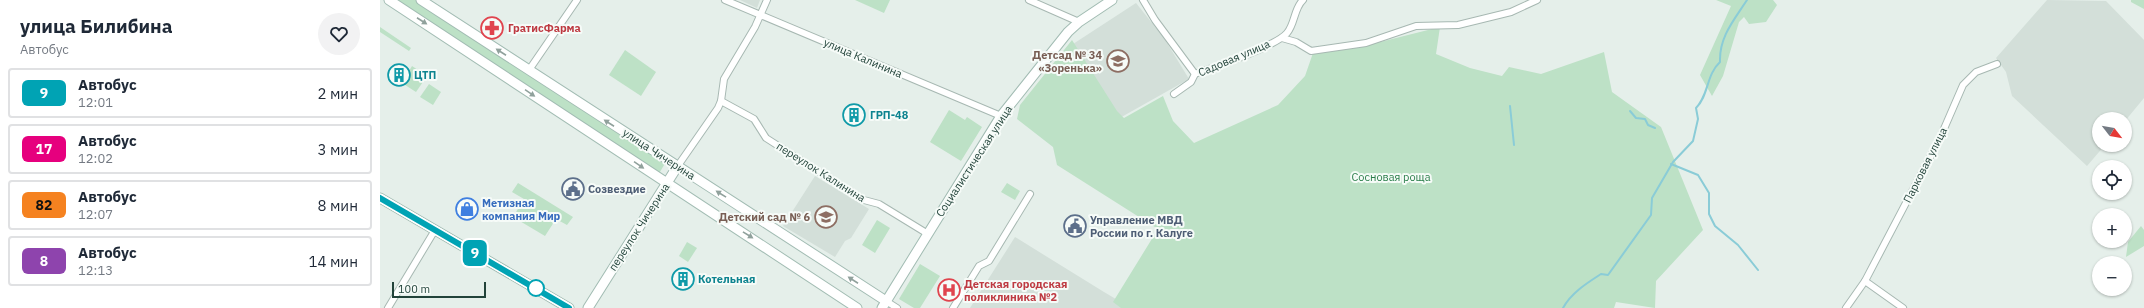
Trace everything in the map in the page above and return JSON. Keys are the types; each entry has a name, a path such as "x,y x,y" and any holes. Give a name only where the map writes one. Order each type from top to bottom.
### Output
{"street":[{"name":"улица Чичерина","path":"390,0 666,184 766,247 857,308"},
{"name":"улица Чичерина","path":"421,0 677,167 884,305 897,308"},
{"path":"529,70 577,0"},
{"name":"улица Калинина","path":"725,0 1001,116"},
{"name":"переулок Чичерина","path":"588,308 666,184 721,101 724,79 755,27 767,0"},
{"path":"1029,0 1079,22"},
{"name":"Социалистическая улица","path":"884,305 1001,116 1068,32 1079,22 1112,0"},
{"path":"1144,0 1155,20 1195,74"},
{"name":"Садовая улица","path":"1174,94 1191,82 1195,74 1242,57 1282,38 1288,32 1302,0"},
{"path":"1282,38 1296,42 1310,51 1366,43 1416,26 1458,25 1511,12 1537,0"},
{"name":"Парковая улица","path":"1846,308 1865,281 1940,138 1963,85 1976,72 1997,64"},
{"name":"переулок Калинина","path":"721,101 754,119 766,138 809,166 864,200 879,204 928,234"},
{"path":"952,308 979,266 989,261 1030,194"},
{"path":"380,198 569,308"},
{"path":"388,308 436,230"},
{"path":"1865,281 1903,308"}],"shaded area":[{"path":"740,0 760,0 757,8"},
{"path":"2047,0 2106,1 2144,40 2144,98 2132,113 2092,112 2092,152 2099,152 2087,166 2012,96 2006,72 1996,58"},
{"name":"Детсад № 34 «Зоренька»","path":"1136,3 1164,38 1189,79 1093,133 1070,46"},
{"name":"Детский сад № 6","path":"815,176 869,209 851,238 845,241 835,257 783,226"},
{"path":"1015,237 1104,292 1131,308 970,308"}],"green space":[{"path":"389,0 423,0 667,160 657,177"},
{"path":"855,0 890,0 884,13"},
{"path":"1716,0 1773,0 1777,5 1766,22 1749,24 1744,17 1739,22 1723,76 1712,96 1700,75 1731,6"},
{"path":"2131,0 2144,0 2144,9 2131,2"},
{"path":"380,27 411,48 409,51 380,32"},
{"name":"Сосновая роща","path":"1440,27 1436,54 1470,68 1502,76 1509,67 1541,74 1604,52 1612,92 1661,127 1703,230 1656,281 1655,308 1616,302 1614,308 1121,308 1113,302 1158,229 1057,165 1053,147 1017,119 1020,105 1072,40 1117,111 1124,118 1163,96 1173,121 1194,143 1278,105 1305,76 1313,53 1368,45"},
{"path":"625,50 656,72 641,96 609,75"},
{"path":"412,66 427,76 416,92 402,83"},
{"path":"429,84 441,92 433,105 420,97"},
{"path":"949,110 965,120 967,117 982,127 961,161 930,142"},
{"path":"518,183 573,217 567,225 556,219 545,236 513,217 524,199 512,192"},
{"path":"1007,183 1020,191 1015,200 1001,192"},
{"path":"877,220 890,228 875,253 862,245"},
{"path":"2141,226 2144,230 2144,246 2126,256 2127,248 2132,248 2132,237"},
{"path":"687,242 697,248 688,262 679,256"},
{"path":"920,264 940,276 920,308 914,308 899,299"}],"waterway":[{"path":"1563,308 1570,298 1585,285 1601,274 1608,275 1651,215 1652,198 1673,162 1693,141 1698,119 1696,108 1703,97 1715,67 1720,62 1720,53 1728,29 1747,0"},
{"path":"1510,106 1514,145"},
{"path":"1630,111 1636,118 1645,119 1648,125 1655,128"},
{"path":"1671,164 1698,175 1709,193 1709,214 1715,226 1738,245 1758,270"}],"bus line":[{"name":"9","path":"380,198 569,308"}],"place":[{"name":"ГратисФарма","path":"492,28"},
{"name":"Детсад № 34 «Зоренька»","path":"1118,61"},
{"name":"ЦТП","path":"399,75"},
{"name":"ГРП-48","path":"854,115"},
{"name":"Созвездие","path":"573,189"},
{"name":"Метизная компания Мир","path":"467,209"},
{"name":"Детский сад № 6","path":"826,217"},
{"name":"Управление МВД России по г. Калуге","path":"1075,226"},
{"name":"Котельная","path":"683,279"},
{"name":"Детская городская поликлиника №2","path":"949,290"}]}
